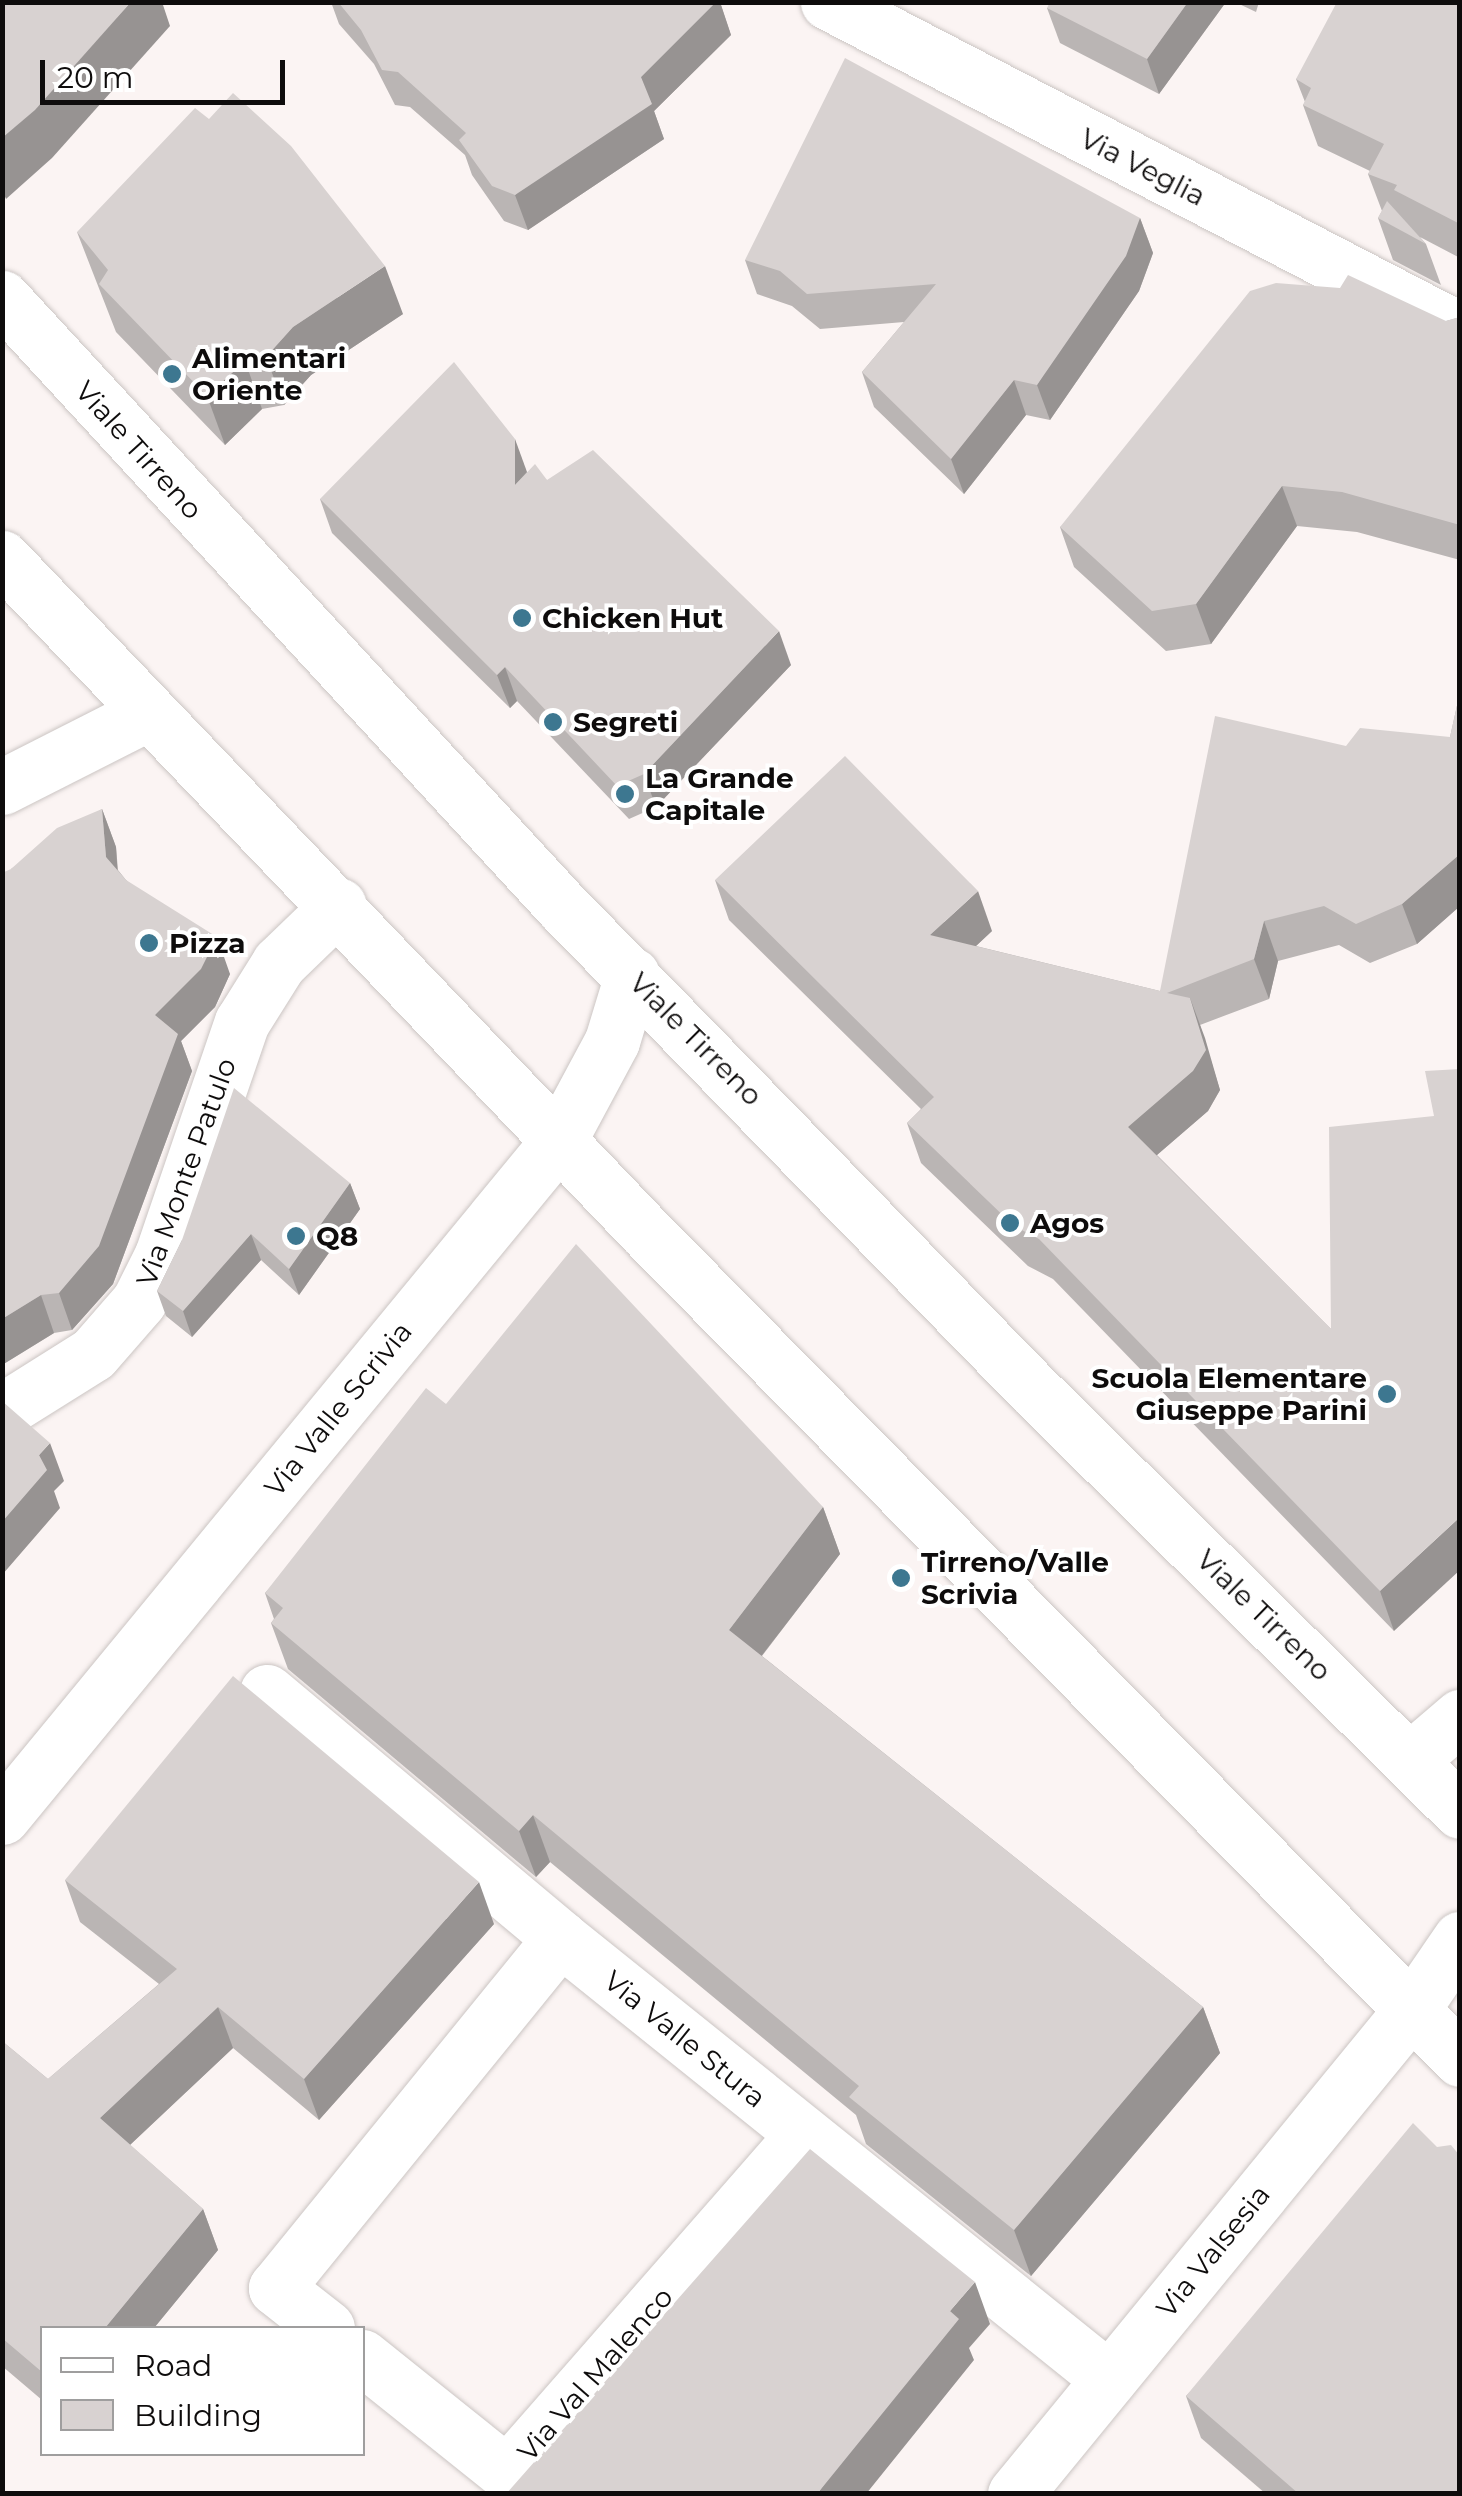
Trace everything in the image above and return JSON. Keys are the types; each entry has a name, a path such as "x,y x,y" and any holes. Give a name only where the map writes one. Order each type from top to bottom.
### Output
{"street":[{"name":"Via Veglia","path":"828,2 1460,330"},
{"name":"Viale Tirreno","path":"2,298 294,620 632,976 1030,1387 1460,1811"},
{"path":"2,558 148,714 339,905 559,1140 1460,2059"},
{"path":"2,787 148,714"},
{"name":"Via Monte Patulo","path":"2,1411 93,1354 138,1301 162,1255 242,1022 280,963 339,905"},
{"name":"Via Valle Scrivia","path":"2,1817 559,1140 612,1041 632,976"},
{"name":"Via Valle Stura","path":"267,1692 560,1938 1108,2379"},
{"path":"1410,1759 1460,1718"},
{"path":"324,2326 276,2288 560,1938"},
{"name":"Via Valsesia","path":"1015,2494 1412,2009 1460,1940"},
{"name":"Via Val Malenco","path":"365,2359 508,2473 804,2135"}],"building":[{"path":"2,2 131,2 35,110 2,138"},
{"path":"338,2 716,2 641,77 652,104 515,195 492,186 459,140 466,133 398,72 382,70 361,30"},
{"path":"1050,2 1188,2 1147,59 1047,8"},
{"path":"1337,2 1460,2 1460,224 1394,190 1397,185 1368,174 1384,144 1303,105 1311,88 1296,79"},
{"path":"845,58 1140,218 1126,256 1037,385 1014,380 951,459 862,372 936,284 807,294 780,271 745,260"},
{"path":"233,93 291,146 385,266 293,327 266,357 245,361 207,396 99,284 108,270 77,232 195,108 209,119"},
{"path":"1387,201 1426,244 1378,218"},
{"path":"1348,275 1446,321 1460,317 1460,525 1342,492 1282,486 1196,604 1152,611 1060,527 1250,291 1276,283 1340,288"},
{"path":"454,362 515,439 515,485 535,464 547,480 593,450 779,631 644,774 617,786 505,667 497,675 320,499"},
{"path":"1460,692 1460,854 1402,904 1356,924 1324,906 1264,921 1254,959 1167,993 1190,998 1206,1050 1193,1071 1128,1127 1331,1329 1329,1127 1434,1116 1425,1071 1460,1069 1460,1517 1380,1591 1039,1239 1014,1226 907,1123 934,1097 715,880 845,756 978,891 930,935 1160,991 1215,716 1346,746 1360,728 1450,737"},
{"path":"102,809 106,857 126,880 217,937 201,969 155,1015 178,1034 99,1246 59,1293 41,1295 2,1319 2,873 57,828"},
{"path":"234,1088 350,1183 289,1269 251,1234 183,1311 157,1291 182,1240"},
{"path":"576,1244 823,1507 729,1630 1203,2007 1014,2230 849,2097 859,2086 533,1815 519,1831 271,1623 283,1608 265,1593 426,1388 446,1404"},
{"path":"2,1401 50,1443 39,1455 47,1470 2,1522"},
{"path":"233,1676 479,1882 304,2079 218,2007 100,2118 203,2209 107,2326 40,2326 40,2370 2,2338 2,2041 48,2079 177,1969 65,1880"},
{"path":"1413,2123 1437,2147 1451,2145 1460,2156 1460,2494 1299,2494 1186,2396"},
{"path":"810,2149 975,2282 950,2311 959,2319 817,2494 506,2494"}],"place":[{"name":"Alimentari Oriente","path":"172,374"},
{"name":"Chicken Hut","path":"522,618"},
{"name":"Segreti","path":"553,722"},
{"name":"La Grande Capitale","path":"625,794"},
{"name":"Pizza","path":"149,943"},
{"name":"Agos","path":"1010,1223"},
{"name":"Q8","path":"296,1236"},
{"name":"Scuola Elementare Giuseppe Parini","path":"1387,1394"},
{"name":"Tirreno/Valle Scrivia","path":"901,1578"}]}
